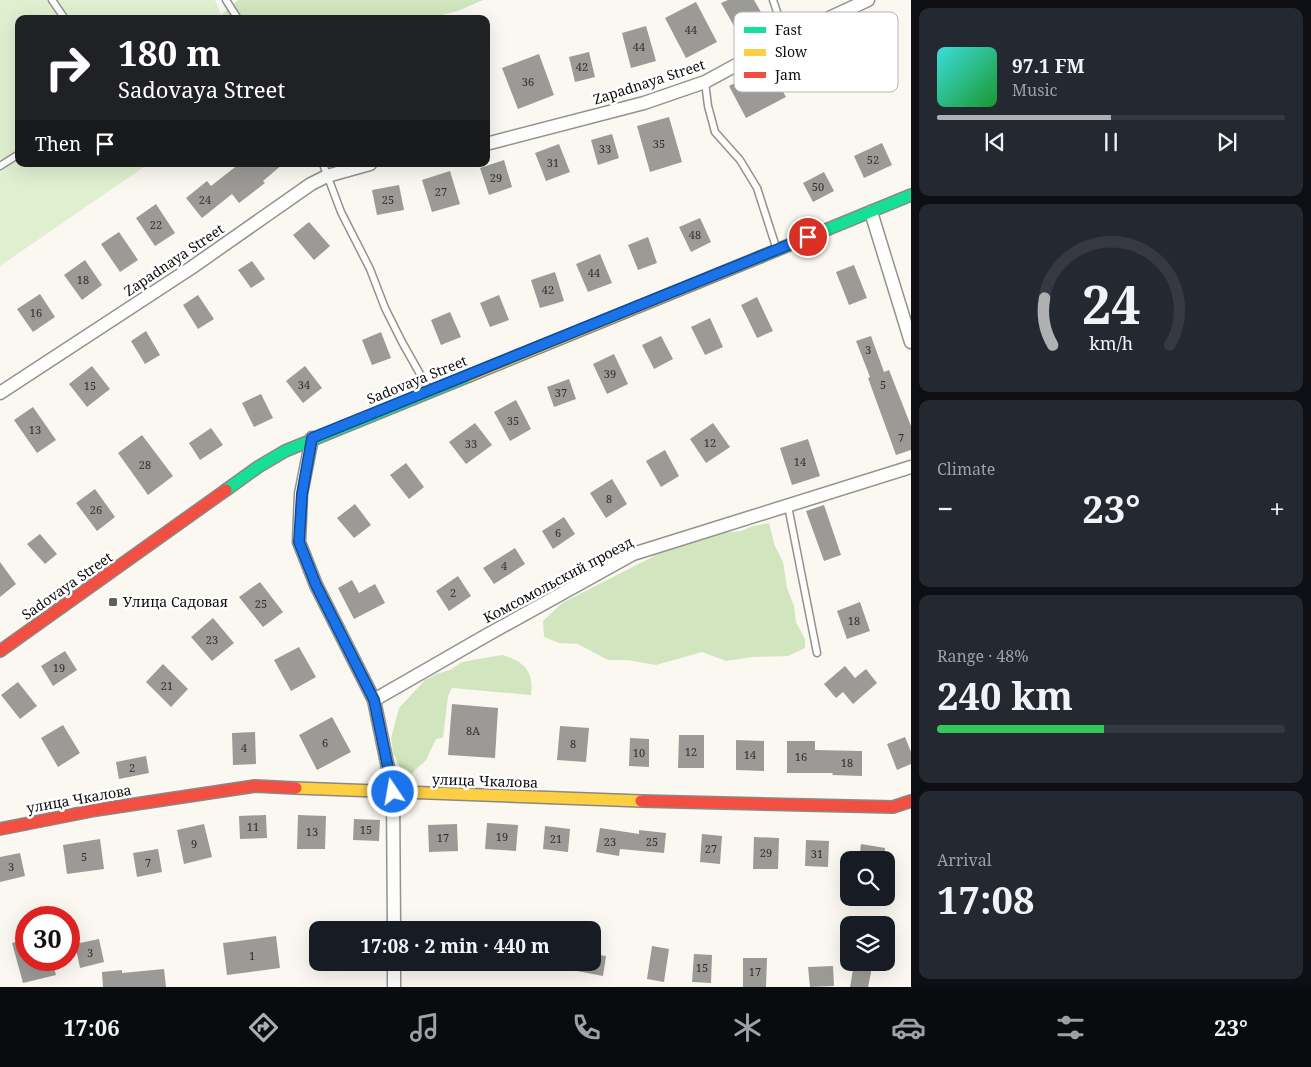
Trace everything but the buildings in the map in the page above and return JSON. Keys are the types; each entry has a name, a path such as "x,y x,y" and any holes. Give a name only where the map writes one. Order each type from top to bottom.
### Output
{"street":[{"name":"Zapadnaya Street","path":"842,12 868,0"},
{"name":"Zapadnaya Street","path":"490,143 644,102 705,82 734,66"},
{"name":"Zapadnaya Street","path":"0,393 191,268 311,184 325,170 348,167"},
{"name":"Sadovaya Street","path":"0,651 258,468 285,451 312,438 911,195"},
{"path":"871,212 911,342"},
{"path":"312,438 302,494 299,542 316,585 374,700 393,792 394,921"},
{"name":"Комсомольский проезд","path":"374,700 633,554 911,467"},
{"name":"улица Чкалова","path":"0,829 96,810 255,786 624,801 893,807 911,801"},
{"path":"394,971 394,987"}],"lane":[{"path":"52,0 62,15"},
{"path":"226,0 235,15"},
{"path":"773,0 777,12"},
{"path":"705,82 708,106 716,132 740,160 757,188 777,250"},
{"path":"0,166 15,157"},
{"path":"325,170 342,212 370,269 385,308 430,391"},
{"path":"788,506 817,653"}],"green space":[{"path":"0,0 215,0 221,15 15,15 15,167 144,167 0,266"},
{"path":"238,0 483,0 458,11 442,15 221,15"},
{"path":"769,523 775,546 783,562 787,588 794,606 796,622 805,639 805,648 788,656 753,657 726,661 702,652 656,665 627,660 608,660 578,644 559,643 544,637 543,621 562,603 660,553 721,533 741,531 753,526"},
{"path":"502,655 516,660 526,668 531,679 531,695 452,688 448,696 443,738 436,739 426,760 408,777 393,753 391,738 399,708 425,680 436,674 450,670 462,662"}],"traffic: fast":[{"path":"760,257 911,195"},
{"path":"226,490 258,467 285,451 469,376"}],"traffic: slow":[{"path":"469,376 760,257"},
{"path":"296,788 641,801"}],"traffic: jam":[{"path":"0,651 226,490"},
{"path":"0,829 96,810 255,786 296,788"},
{"path":"641,801 893,807 911,801"}],"place":[{"name":"Улица Садовая","path":"113,602"}],"route":[{"path":"393,792 374,700 316,585 299,542 302,494 312,438 808,237"}]}
